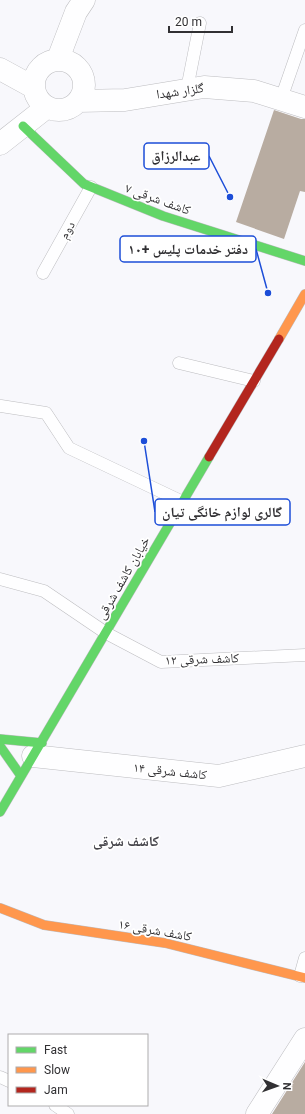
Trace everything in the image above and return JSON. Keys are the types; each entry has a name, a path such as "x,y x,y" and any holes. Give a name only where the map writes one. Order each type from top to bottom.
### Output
{"main road":[{"name":"کاشف شرقی ۷","path":"23,126 84,184 162,216 305,260"},
{"name":"خیابان کاشف شرقی","path":"0,812 305,294"},
{"path":"0,739 38,749"},
{"path":"0,746 21,776"},
{"name":"کاشف شرقی ۱۶","path":"0,908 44,925 165,942 303,977"}],"street":[{"path":"58,60 76,12 84,0"},
{"path":"58,60 73,64 83,77 84,85 82,94 78,101 71,107 55,110 40,102 36,95 34,79 37,71 44,64 50,61 58,60"},
{"path":"0,69 34,87"},
{"name":"گلزار شهدا","path":"78,101 125,100 204,87 254,91 305,107"},
{"path":"0,144 47,107"},
{"name":"کاشف شرقی ۱۴","path":"38,749 219,776 305,756"},
{"path":"257,1114 305,1039"}],"lane":[{"path":"187,89 200,22"},
{"path":"282,99 305,30"},
{"name":"دوم","path":"43,273 91,187"},
{"path":"179,363 254,381"},
{"path":"1,406 46,413 69,448 183,502"},
{"name":"کاشف شرقی ۱۲","path":"0,579 44,591 106,633 161,662 305,655"},
{"path":"303,977 305,958"},
{"path":"56,1106 68,1114"}],"building":[{"path":"274,110 305,119 305,192 300,191 284,239 236,222"},
{"path":"305,1062 305,1114 272,1114"}],"traffic: fast":[{"path":"23,126 84,184 163,216 305,261"},
{"path":"0,812 209,457"},
{"path":"0,739 42,743"},
{"path":"0,746 21,776"}],"traffic: slow":[{"path":"279,339 305,294"},
{"path":"0,908 44,925 165,943 305,978"}],"traffic: jam":[{"path":"209,457 279,339"}],"place":[{"name":"عبدالرزاق","path":"230,197"},
{"name":"دفتر خدمات پلیس +۱۰","path":"268,293"},
{"name":"گالری لوازم خانگی تیان","path":"144,441"}],"district":[{"name":"کاشف شرقی","path":"126,841"}]}
